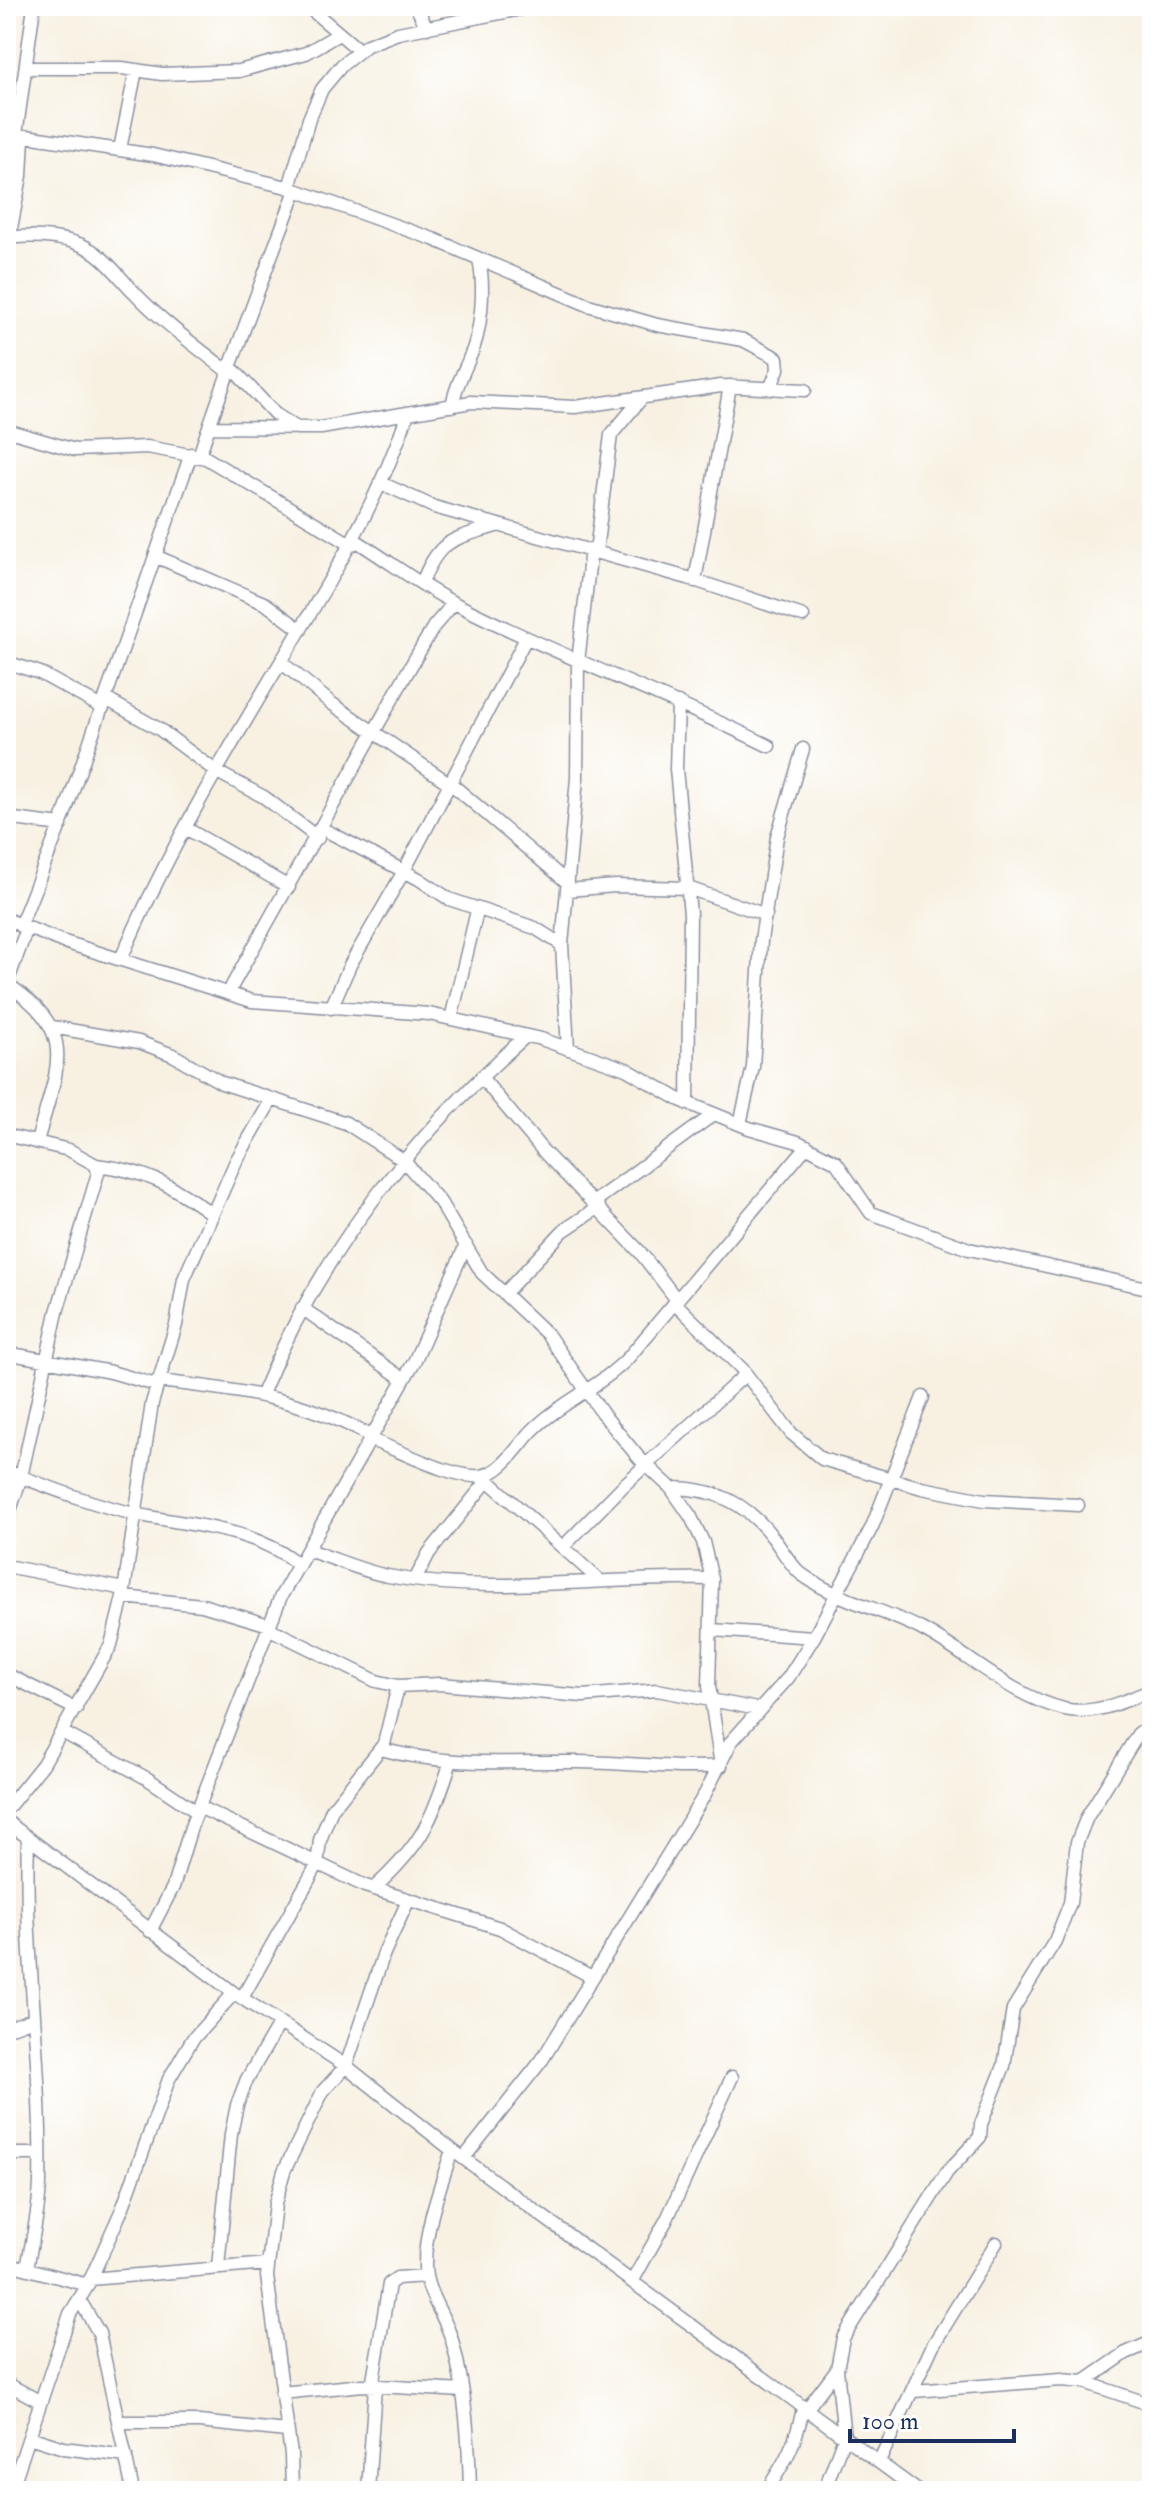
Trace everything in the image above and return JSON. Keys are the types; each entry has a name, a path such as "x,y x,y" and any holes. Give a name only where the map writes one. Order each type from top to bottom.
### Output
{"street":[{"path":"6,254 21,176 15,135 34,6"},
{"path":"307,6 360,51"},
{"path":"416,6 427,28"},
{"path":"470,19 476,6"},
{"path":"37,1142 59,1046 52,1027 25,996 6,985 23,927 105,704 155,556 209,427 293,189 309,119 322,89 342,65 360,51 398,33 536,6"},
{"path":"26,68 202,74 271,65 306,53 339,34"},
{"path":"120,149 136,70"},
{"path":"15,135 120,149 293,189 609,312 657,325 743,340 777,358 778,369 770,389"},
{"path":"8,238 79,244 119,273 133,291 185,339 228,368 275,414 297,428"},
{"path":"452,406 455,384 469,361 476,335 481,296 479,259"},
{"path":"209,427 297,428 407,416 452,406 499,401 575,407 730,386 805,390"},
{"path":"695,581 730,386"},
{"path":"568,1049 562,945 577,778 578,662 611,435 641,399"},
{"path":"121,959 148,895 281,662 354,543 407,416"},
{"path":"6,430 75,450 147,447 195,455 233,471 454,603 578,662 678,703 769,746"},
{"path":"381,483 434,507 594,550 803,616"},
{"path":"422,583 430,563 449,539 496,526"},
{"path":"155,556 266,604 301,630"},
{"path":"228,993 434,626 454,603"},
{"path":"331,1008 350,965 451,784 526,638"},
{"path":"6,662 40,673 159,729 217,772 264,797 320,833 404,871 449,899 477,911 535,928 562,945"},
{"path":"281,662 374,732 451,784 568,886 688,888 766,915"},
{"path":"678,703 676,769 688,888 688,1104"},
{"path":"740,1124 753,1067 766,915 777,837 803,749"},
{"path":"6,818 61,825"},
{"path":"187,829 289,887"},
{"path":"451,1019 477,911"},
{"path":"6,919 252,1001 429,1014 568,1049 626,1069 688,1104 807,1146 836,1162 871,1213 969,1249 1152,1289"},
{"path":"52,1027 139,1042 173,1055 222,1083 346,1123 403,1160 440,1202 482,1273 548,1335 587,1393 646,1465 671,1488 703,1542 712,1579 711,1700 721,1766"},
{"path":"262,1394 302,1308 349,1233 403,1160 481,1077 526,1036"},
{"path":"481,1077 529,1136 596,1204 676,1301 746,1374 791,1433 822,1459 891,1480 984,1500 1078,1505"},
{"path":"6,1810 43,1764 111,1645 124,1593 156,1383 176,1325 184,1279 236,1161 272,1099"},
{"path":"504,1294 563,1231 714,1114"},
{"path":"6,1135 69,1150 96,1165 124,1168 172,1185 212,1214"},
{"path":"416,1578 436,1543 486,1478 510,1457 534,1429 587,1393 628,1358 807,1146"},
{"path":"6,1523 21,1477 27,1437 72,1258 96,1185 96,1165"},
{"path":"150,1931 173,1887 198,1809 268,1626 298,1564 403,1379 466,1245"},
{"path":"302,1308 403,1379"},
{"path":"6,1353 156,1383 262,1394 324,1413 372,1438 451,1470 486,1478 599,1580"},
{"path":"564,1546 646,1465 746,1374"},
{"path":"464,2158 524,2085 721,1766 731,1742 788,1678 814,1637 872,1527 923,1397"},
{"path":"6,1471 137,1514 169,1517 255,1539 298,1564"},
{"path":"671,1488 700,1488 740,1505 757,1517 798,1571 836,1596 921,1628 1012,1687 1065,1709 1101,1709 1152,1690"},
{"path":"307,1550 391,1577 473,1585 712,1579"},
{"path":"6,1566 124,1593 202,1605 268,1626 376,1681 398,1686 440,1684 583,1696 657,1690 758,1709"},
{"path":"712,1630 814,1637"},
{"path":"6,1674 76,1709"},
{"path":"11,2491 70,2314 89,2282 123,2207 169,2079 192,2040 238,1995 317,1865 320,1840 332,1809 381,1749 398,1686"},
{"path":"824,2491 844,2437 837,2369 843,2338 947,2172 980,2137 981,2124 1004,2066 1013,2009 1055,1941 1070,1903 1077,1842 1138,1734 1152,1723"},
{"path":"62,1732 198,1809 317,1865 373,1889 500,1928 538,1945 592,1977"},
{"path":"381,1749 414,1758 451,1761 579,1762 682,1769 721,1766"},
{"path":"373,1889 412,1852 429,1825 451,1761"},
{"path":"6,1821 238,1995 346,2066 452,2150 918,2491"},
{"path":"27,2268 36,2218 39,2154 27,1915 28,1838"},
{"path":"292,2491 287,2431 269,2307 268,2264 275,2204 284,2171 323,2091 346,2066 384,1953 408,1901"},
{"path":"6,2029 33,2019"},
{"path":"218,2267 231,2134 237,2105 247,2079 279,2024"},
{"path":"633,2280 667,2219 732,2077"},
{"path":"452,2150 426,2247 426,2276 453,2342 462,2391 470,2491"},
{"path":"6,2154 39,2154"},
{"path":"879,2462 933,2345 996,2243"},
{"path":"6,2263 89,2282 268,2264"},
{"path":"368,2491 374,2386 389,2284 397,2278 426,2276"},
{"path":"79,2299 99,2333 133,2491"},
{"path":"1084,2382 1126,2353 1152,2342"},
{"path":"766,2491 785,2465 805,2409 837,2369"},
{"path":"914,2391 1084,2382 1152,2405"},
{"path":"6,2383 39,2401"},
{"path":"281,2393 374,2386 462,2391"},
{"path":"119,2422 199,2422 287,2431"},
{"path":"29,2437 64,2448 126,2456"}]}
